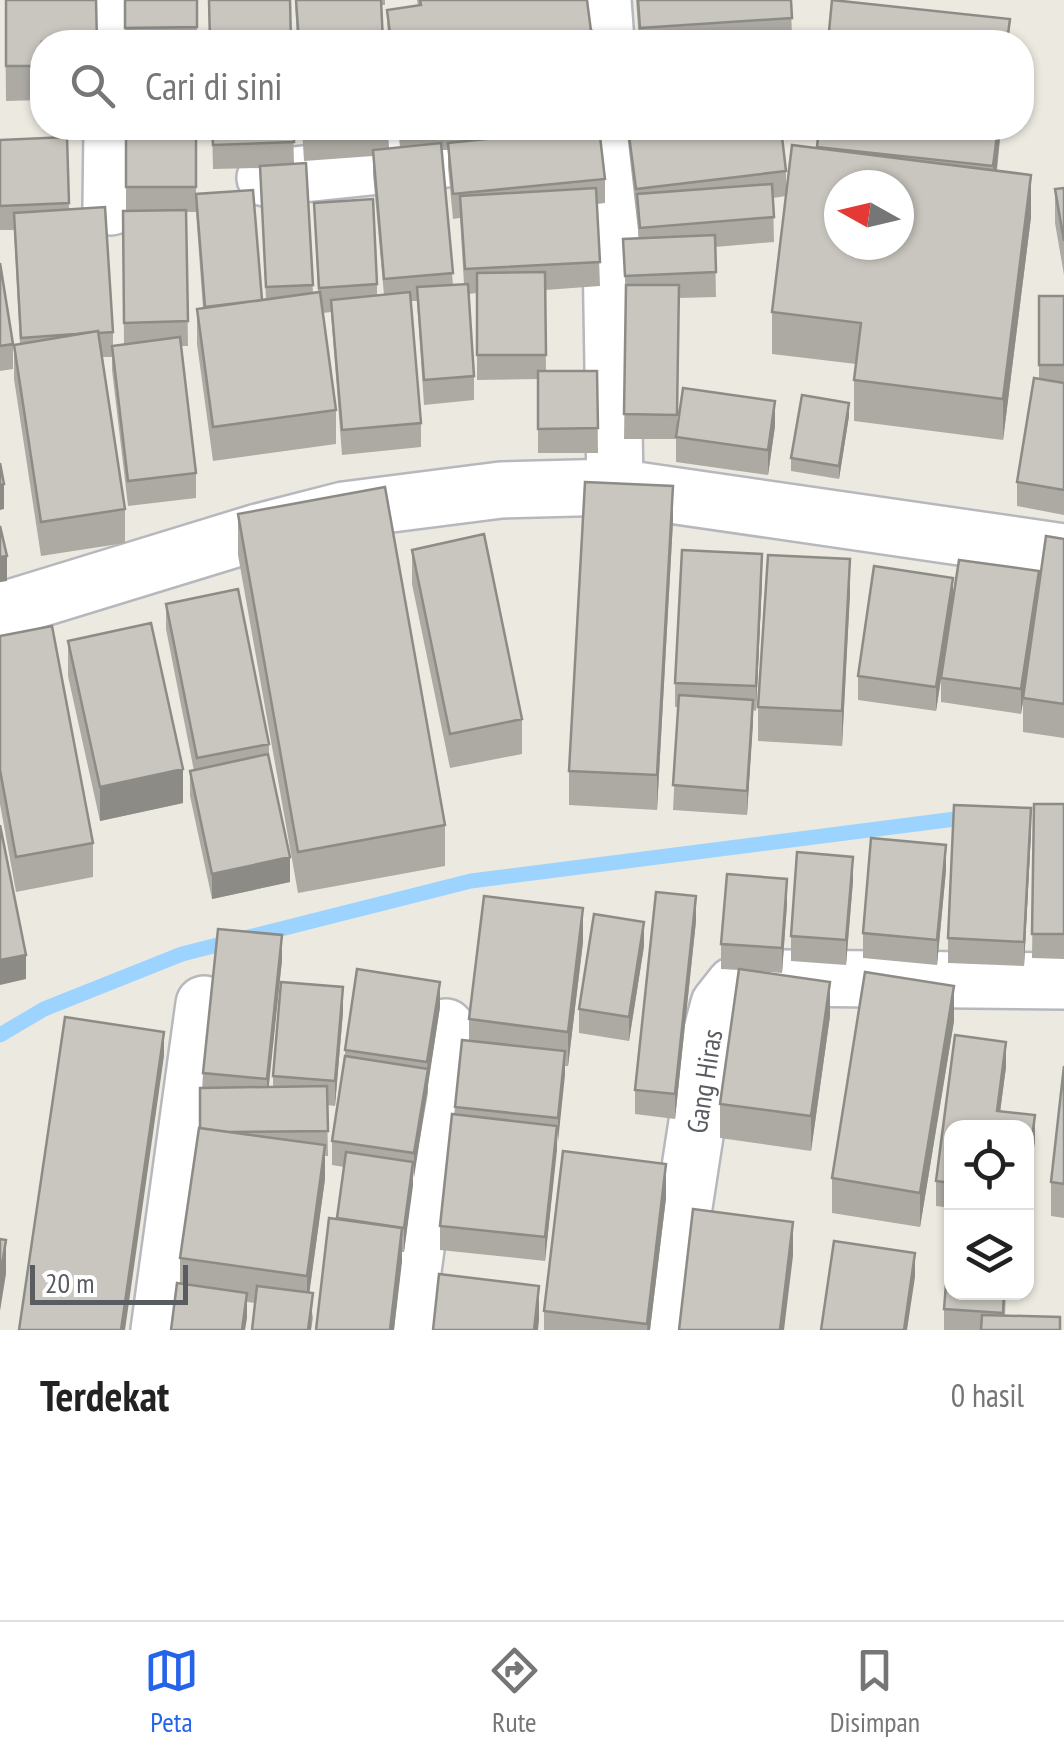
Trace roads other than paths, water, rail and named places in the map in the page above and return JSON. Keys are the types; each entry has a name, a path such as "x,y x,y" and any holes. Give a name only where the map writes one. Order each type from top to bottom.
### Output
{"street":[{"path":"114,30 115,0"},
{"path":"602,0 605,30"},
{"path":"111,207 112,140"},
{"path":"265,178 563,140"},
{"path":"610,140 615,487"},
{"path":"0,611 258,532 344,510 501,490 615,487 1064,552"},
{"name":"Gang Hiras","path":"666,1330 710,1038 719,1004 734,984 783,978 1064,981"},
{"path":"159,1330 204,1004"},
{"path":"404,1330 446,1027"}],"waterway":[{"path":"0,1035 44,1009 182,954 471,881 971,817"}]}
